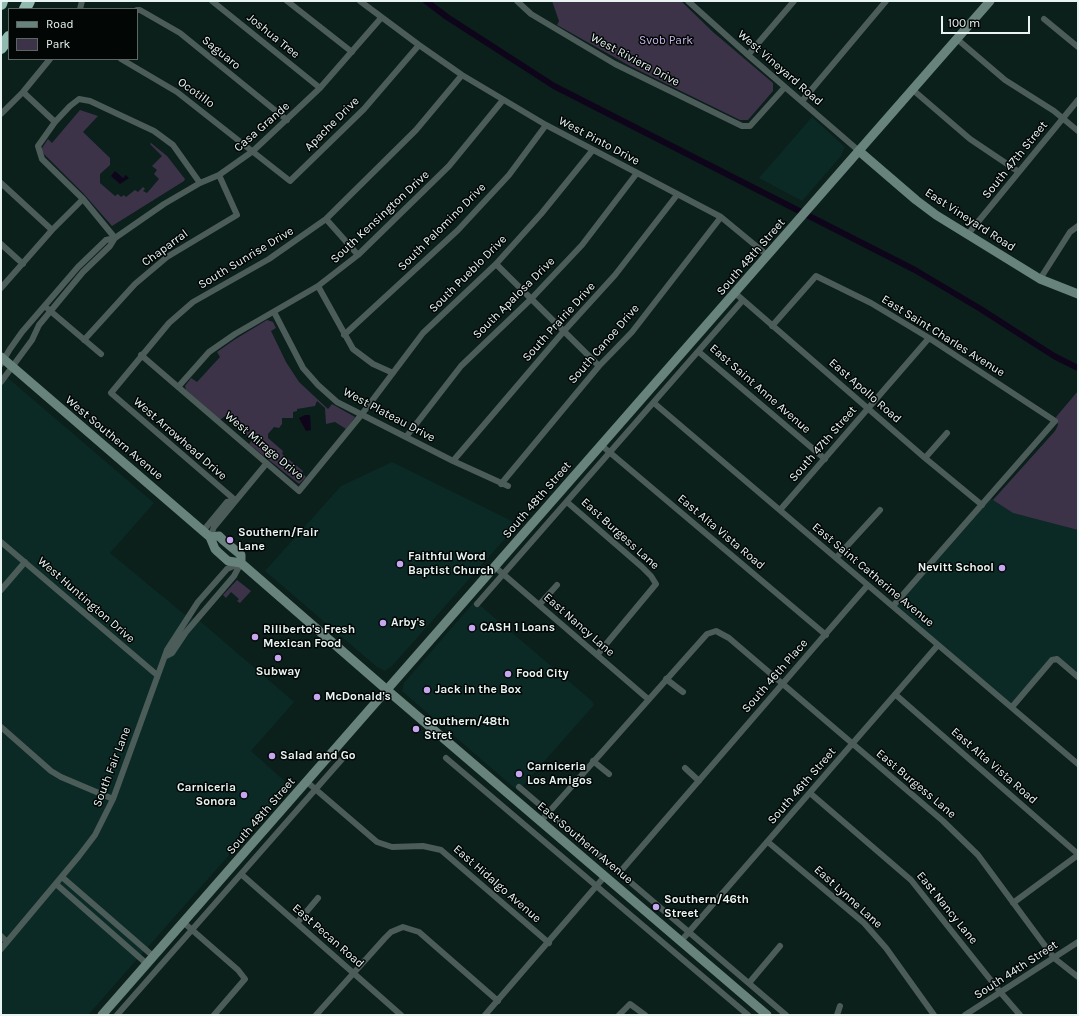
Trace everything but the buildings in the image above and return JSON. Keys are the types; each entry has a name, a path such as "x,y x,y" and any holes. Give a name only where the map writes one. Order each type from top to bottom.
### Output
{"highway":[{"path":"1,48 8,38"}],"main road":[{"name":"South 48th Street","path":"102,1015 990,1"},
{"name":"East Vineyard Road","path":"859,151 921,204 1040,279 1078,294"},
{"name":"West Southern Avenue","path":"2,360 12,366 207,534 215,549 228,561 241,563 387,690"},
{"name":"West Southern Avenue","path":"207,534 219,536 241,555 241,563"},
{"name":"East Southern Avenue","path":"387,690 767,1015"}],"street":[{"name":"Joshua Tree","path":"212,1 320,88"},
{"path":"287,1 352,52"},
{"name":"West Pinto Drive","path":"360,1 419,45 503,100 592,151 721,217 768,255"},
{"name":"West Riviera Drive","path":"517,1 531,14 615,64 742,126 750,126 785,87"},
{"name":"West Vineyard Road","path":"688,1 859,151"},
{"path":"748,55 794,1"},
{"path":"802,101 886,1"},
{"name":"Saguaro","path":"138,10 180,33 287,120"},
{"name":"Casa Grande","path":"1,382 48,309 78,267 106,240 115,238 164,204 200,183 219,175 254,151 320,88 381,18"},
{"path":"1044,19 1078,47"},
{"path":"957,39 1005,80 1063,118 1078,131"},
{"name":"Apache Drive","path":"254,151 290,181 364,109 419,45"},
{"path":"1,114 49,60"},
{"name":"Ocotillo","path":"123,60 177,92 254,151"},
{"name":"South Sunrise Drive","path":"111,393 169,322 193,302 269,259 326,219 416,130 462,74"},
{"path":"913,90 970,139 1010,164 1019,172"},
{"path":"22,92 55,122"},
{"path":"115,238 83,199 42,160 38,146 55,122 79,99 90,101 154,131 174,145 200,183"},
{"name":"South Kensington Drive","path":"178,388 208,352 235,334 318,286 358,255 449,166 503,100"},
{"name":"South 47th Street","path":"968,234 1078,100"},
{"name":"South Palomino Drive","path":"344,335 458,230 509,175 546,125"},
{"name":"South Pueblo Drive","path":"362,414 423,333 496,264 541,214 592,151"},
{"name":"South Apalosa Drive","path":"406,437 461,366 531,299 582,245 637,173"},
{"name":"Chaparral","path":"84,340 135,284 167,257 237,215 219,175"},
{"path":"1,183 52,230"},
{"name":"South Prairie Drive","path":"453,461 564,332 616,275 677,195"},
{"path":"1,288 52,230 83,199"},
{"name":"South Canoe Drive","path":"501,484 599,366 632,332 721,217"},
{"path":"326,219 358,255"},
{"path":"1040,279 1070,232 1078,226"},
{"path":"1,244 23,264"},
{"path":"496,264 599,366"},
{"name":"East Saint Charles Avenue","path":"772,326 816,276 871,303 929,338 1055,421 982,504"},
{"path":"318,286 352,349 372,364 393,373"},
{"name":"East Apollo Road","path":"735,293 925,458 982,504"},
{"name":"South 48th Street","path":"477,604 743,300"},
{"name":"Casa Grande","path":"2,360 22,332 48,309"},
{"path":"48,309 101,354"},
{"name":"West Plateau Drive","path":"274,312 303,368 318,385 337,402 453,461 508,486"},
{"name":"South 47th Street","path":"780,510 929,338"},
{"name":"East Saint Anne Avenue","path":"699,352 825,459"},
{"name":"West Mirage Drive","path":"141,355 299,491 362,414"},
{"name":"West Arrowhead Drive","path":"111,393 235,500"},
{"name":"East Saint Catherine Avenue","path":"654,403 867,586 893,606 1078,764"},
{"path":"925,458 947,433"},
{"name":"East Alta Vista Road","path":"601,445 826,635"},
{"path":"207,534 266,464"},
{"path":"207,534 227,502 235,500"},
{"name":"East Burgess Lane","path":"567,502 642,566 656,584 597,655"},
{"path":"893,606 982,504"},
{"path":"836,558 880,510"},
{"path":"221,518 220,530 223,540"},
{"name":"West Huntington Drive","path":"1,542 157,675"},
{"path":"1,590 25,562"},
{"name":"South Fair Lane","path":"1,949 62,877 95,835 113,799 157,675 172,640 198,602 227,569 241,563"},
{"name":"South Fair Lane","path":"166,656 172,653 186,632 234,576 241,563"},
{"name":"East Nancy Lane","path":"494,567 648,699"},
{"path":"539,605 557,585"},
{"name":"South 46th Place","path":"620,872 867,586"},
{"name":"East Burgess Lane","path":"666,679 708,634 716,631 729,638 852,745 943,820 978,855 1054,958 1078,977"},
{"name":"South 46th Street","path":"681,941 938,645"},
{"path":"1012,707 1052,660 1056,659 1078,677"},
{"path":"540,822 666,679 683,692"},
{"name":"East Alta Vista Road","path":"896,695 1078,855"},
{"path":"1,727 55,773 113,799"},
{"name":"South 48th Street","path":"117,1015 343,758"},
{"name":"East Southern Avenue","path":"446,758 748,1015"},
{"path":"593,761 609,774"},
{"path":"685,768 699,781"},
{"name":"East Hidalgo Avenue","path":"307,782 377,842 392,847 423,846 441,850 549,942"},
{"name":"East Southern Avenue","path":"519,787 786,1015"},
{"name":"East Nancy Lane","path":"810,794 911,880 1020,1015"},
{"name":"East Lynne Lane","path":"768,842 864,924 886,948 934,1015"},
{"path":"1013,903 1078,855"},
{"name":"East Pecan Road","path":"241,874 401,1015"},
{"path":"485,1015 605,876"},
{"path":"62,877 153,956"},
{"path":"56,884 147,964"},
{"path":"297,923 318,898"},
{"path":"183,922 238,970 245,979 214,1015"},
{"path":"316,1015 391,932 403,927 419,932 498,1001"},
{"path":"1,936 7,942"},
{"name":"South 44th Street","path":"965,1015 1078,942"},
{"path":"749,983 780,946"},
{"path":"619,1015 630,1004 645,1015"},
{"path":"837,1015 840,1006"}],"shaded area":[{"path":"812,117 845,147 841,156 802,201 759,178"},
{"path":"115,171 123,178 126,175 129,178 120,184 111,176"},
{"path":"1,372 154,503 110,553 184,614 200,621 294,702 251,751 290,786 88,1015 1,1015"},
{"path":"305,415 310,415 311,430 306,431 299,418"},
{"path":"392,462 518,524 392,666 385,671 377,667 265,571 341,486"},
{"name":"Nevitt School","path":"989,497 1013,513 1078,530 1078,677 1057,659 1012,707 893,606"},
{"path":"475,601 592,701 594,705 518,791 402,691 404,683"}],"green space":[{"name":"Svob Park","path":"552,1 681,1 713,32 773,83 773,91 748,120 740,120 630,66 557,25 559,21"},
{"path":"80,110 98,116 83,132 110,158 110,165 100,174 100,183 115,196 118,194 121,197 124,195 126,197 135,190 138,192 143,187 145,189 143,191 147,193 159,179 154,174 157,170 152,166 162,156 150,144 151,143 167,156 185,179 184,181 112,226 83,193 42,152 42,148 48,139 52,143"},
{"path":"267,320 273,322 276,328 271,331 286,362 299,382 328,409 332,404 355,417 346,429 335,422 326,424 325,408 317,401 315,406 297,409 297,411 293,412 293,418 282,418 282,424 279,428 274,427 268,434 268,438 283,451 282,454 303,471 302,473 306,477 299,484 249,444 252,440 225,416 220,420 186,390 185,386 191,378 197,382 220,357 217,352"},
{"path":"1078,391 1078,530 1013,513 993,500 1055,431 1058,425 1056,417"},
{"path":"237,580 251,591 240,603 237,601 239,599 231,592 226,598 223,595"}],"waterway":[{"path":"426,1 447,17 554,86 915,270 979,308 1054,356 1078,368"}],"place":[{"name":"Southern/Fair Lane","path":"230,540"},
{"name":"Faithful Word Baptist Church","path":"400,564"},
{"name":"Nevitt School","path":"1002,568"},
{"name":"Arby's","path":"383,623"},
{"name":"CASH 1 Loans","path":"472,628"},
{"name":"Riliberto's Fresh Mexican Food","path":"255,637"},
{"name":"Subway","path":"278,658"},
{"name":"Food City","path":"508,674"},
{"name":"Jack in the Box","path":"427,690"},
{"name":"McDonald's","path":"317,697"},
{"name":"Southern/48th Stret","path":"416,729"},
{"name":"Salad and Go","path":"272,756"},
{"name":"Carniceria Los Amigos","path":"519,774"},
{"name":"Carniceria Sonora","path":"244,795"},
{"name":"Southern/46th Street","path":"656,907"}]}
